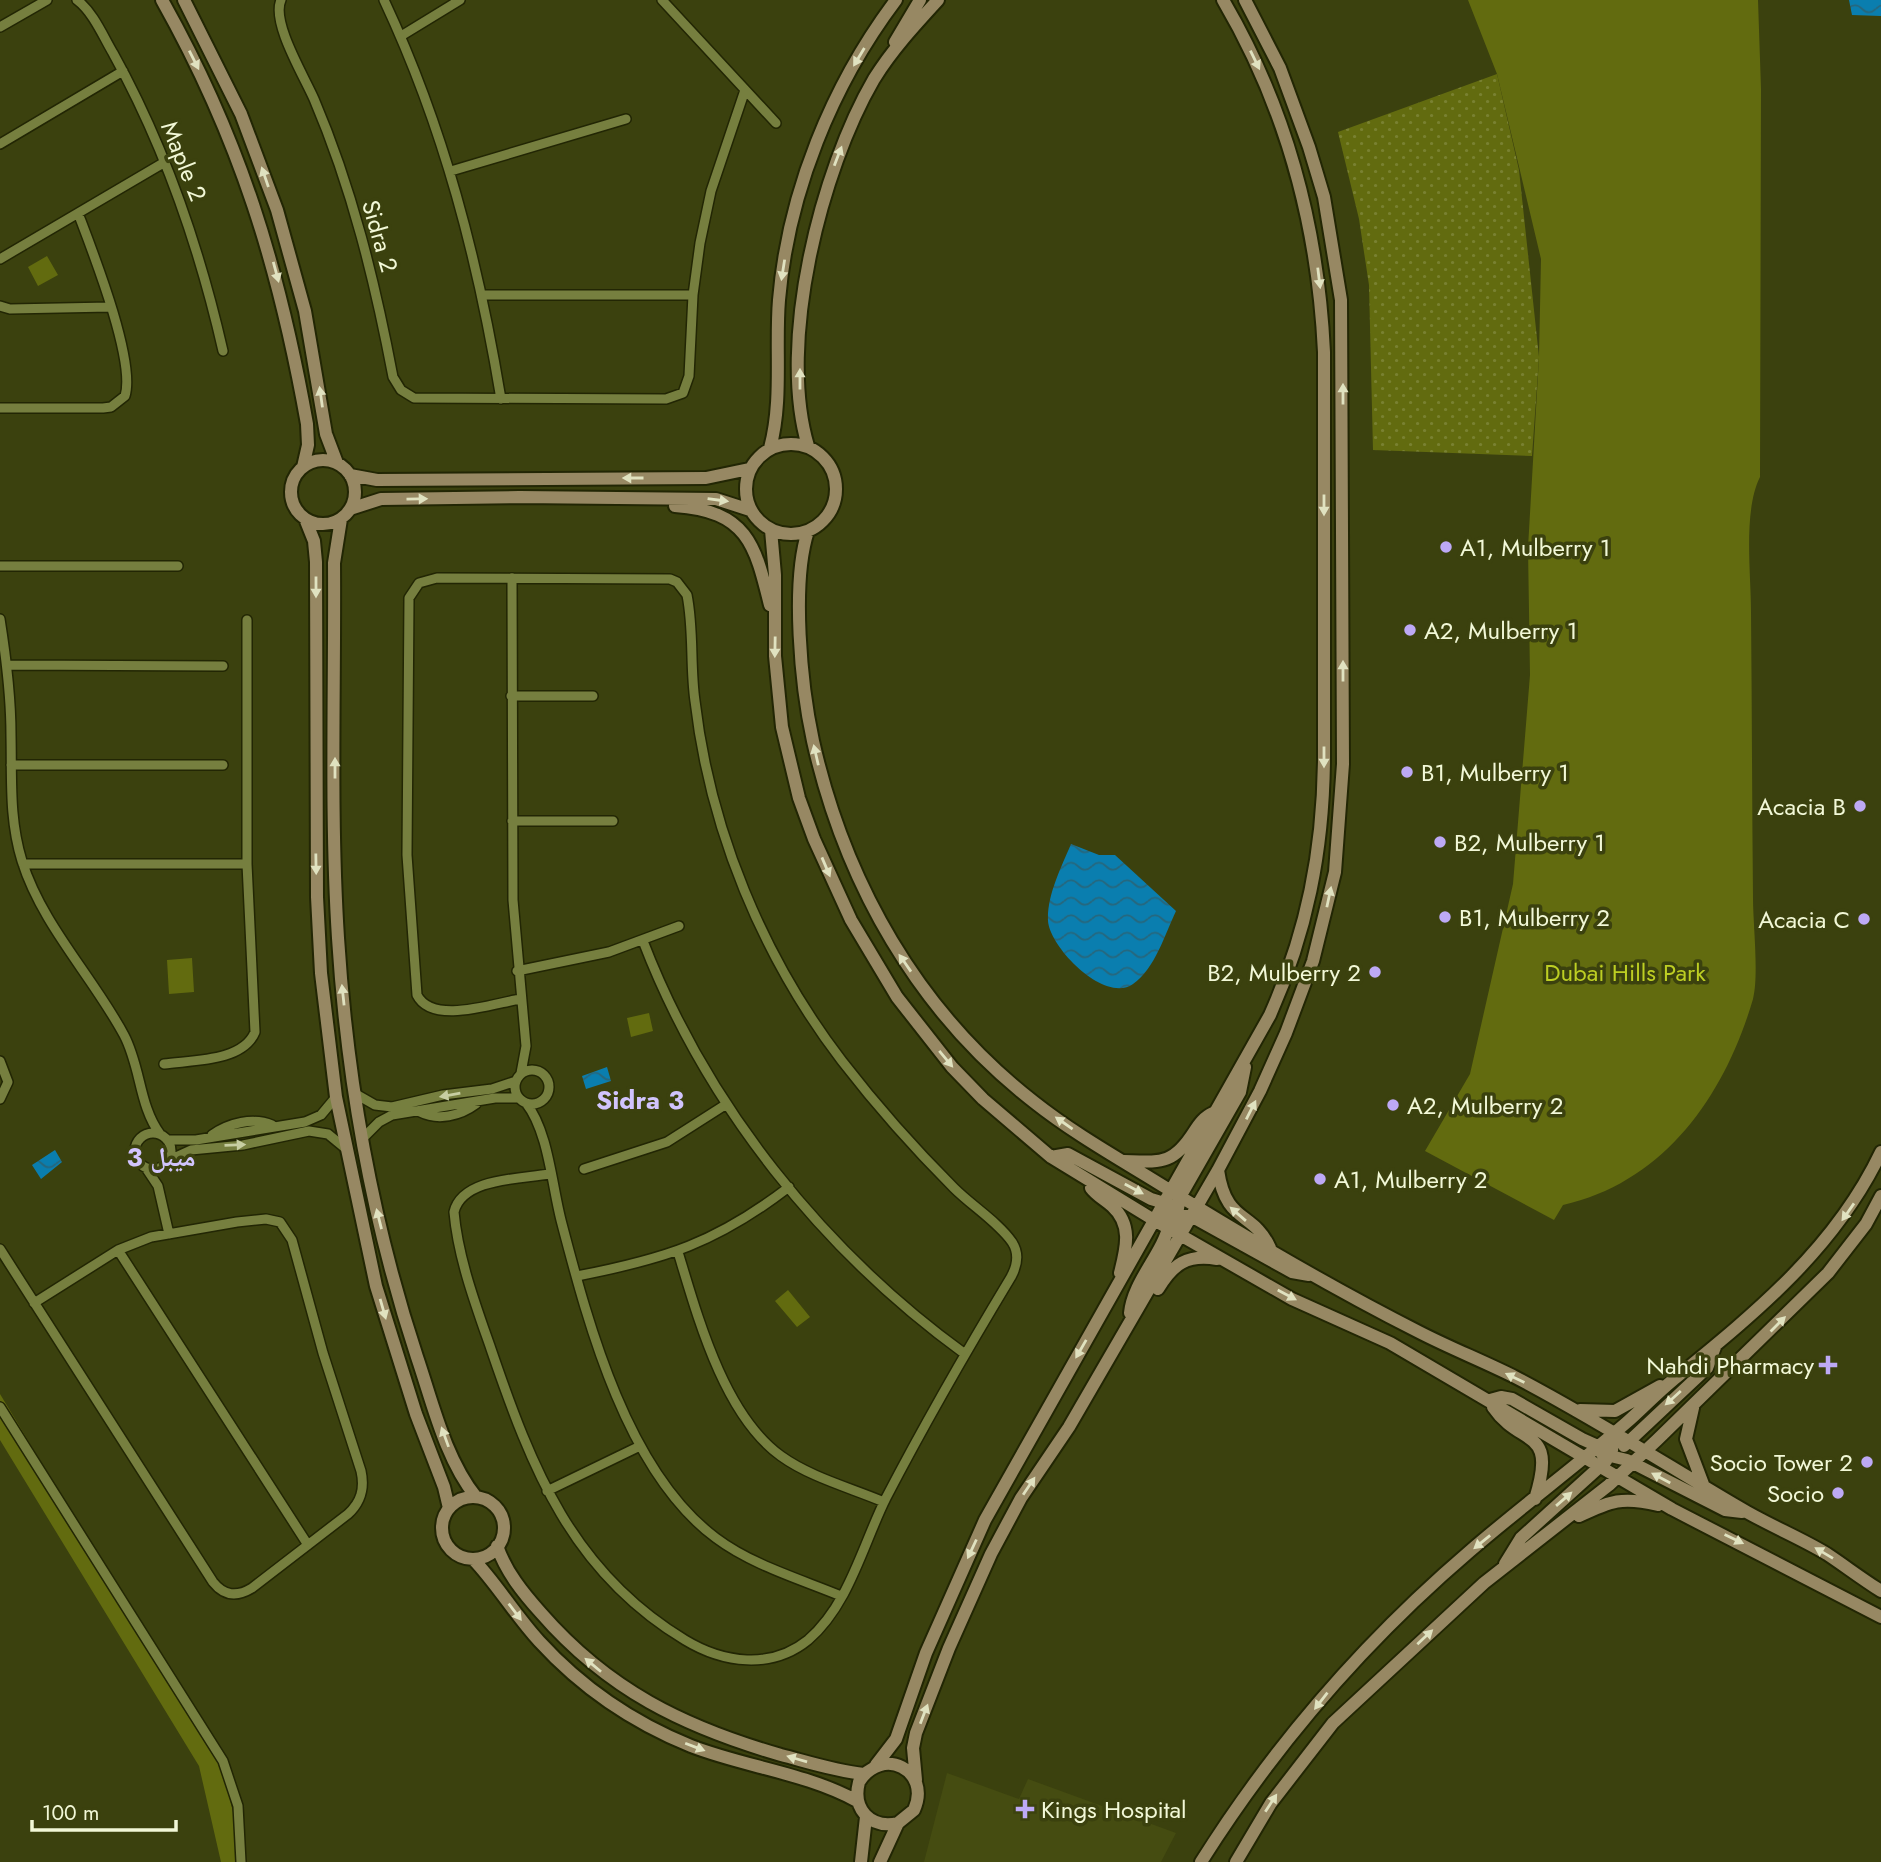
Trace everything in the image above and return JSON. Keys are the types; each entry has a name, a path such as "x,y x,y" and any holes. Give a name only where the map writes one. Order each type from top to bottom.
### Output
{"street":[{"path":"0,27 47,0"},
{"name":"Maple 2","path":"77,0 88,12 122,71 165,162 196,248 223,351"},
{"path":"162,0 224,122 274,265 307,424 303,467"},
{"path":"184,0 241,114 277,210 305,311 326,434 337,463 350,475 355,492 335,547 336,879 342,990 354,1093 384,1243 412,1343 455,1464 476,1497"},
{"name":"Sidra 2","path":"281,0 278,18 321,114 352,202 369,260 396,384 414,398 676,398 688,385 693,295 711,191 745,90"},
{"path":"384,0 401,36 451,171 484,295 501,399"},
{"path":"401,36 460,0"},
{"path":"662,0 776,123"},
{"path":"769,448 776,416 779,295 797,202 817,143 838,95 896,0"},
{"path":"808,446 801,412 800,359 806,274 814,233 839,152 856,113 890,55 902,25 920,0"},
{"path":"890,55 938,0"},
{"path":"1175,1232 1173,1204 1217,1111 1270,1015 1293,957 1311,898 1321,836 1324,760 1322,301 1306,202 1275,106 1243,35 1223,0"},
{"path":"1131,1321 1132,1303 1175,1232 1194,1212 1218,1170 1260,1091 1292,1019 1313,961 1335,872 1343,796 1341,300 1324,197 1292,97 1245,0"},
{"path":"0,144 122,71"},
{"path":"451,171 626,120"},
{"path":"0,259 165,162"},
{"path":"0,408 103,408 119,403 125,396 127,379 110,307 78,213"},
{"path":"484,295 693,295"},
{"path":"0,306 10,309 110,307"},
{"path":"1324,430 1343,430"},
{"path":"306,520 324,525 370,501 391,499 716,499 750,510 771,530 789,534 808,531 828,514 835,499 836,483 831,468 821,455 808,446 782,444 769,448 749,469 745,490 750,510"},
{"path":"337,463 320,460 303,467 296,473 290,490 294,508 306,520 314,541 316,562 317,897 321,973 345,1148 380,1299 449,1508"},
{"path":"350,475 377,480 706,478 749,469"},
{"path":"648,499 718,514 743,533 760,560 776,620"},
{"path":"771,530 778,692 789,763 814,839 851,920 897,997 938,1050 984,1099 1051,1157 1154,1220 1308,1307 1390,1343 1672,1509 1881,1617"},
{"path":"808,531 800,571 802,662 809,724 831,811 869,904 919,983 974,1048 1034,1103 1121,1161 1173,1204"},
{"path":"0,566 178,566"},
{"path":"512,578 512,821 517,971 526,1046 515,1090 540,1128"},
{"path":"520,999 441,1012 420,1002 415,987 407,855 409,598 413,590 428,579 662,578 677,582 684,588 689,604 695,701 713,797 741,879 772,950 811,1017 856,1080 952,1186 1005,1234 1016,1250 1015,1269 884,1502 841,1596 820,1629 788,1652 750,1661 711,1654 662,1627 608,1580 571,1533 547,1491 524,1440 486,1334 454,1212 456,1204 467,1191 549,1174"},
{"path":"0,619 7,665 11,805 23,864 43,905 125,1037 138,1066 147,1108 171,1147 161,1195"},
{"path":"164,1064 240,1051 252,1040 255,1024 247,864 247,620"},
{"path":"7,665 223,666"},
{"path":"511,696 593,696"},
{"path":"11,765 223,765"},
{"path":"512,821 613,821"},
{"path":"23,864 247,864"},
{"path":"517,971 592,957 679,926"},
{"path":"643,941 680,1028 725,1105 789,1187 879,1284 924,1324 965,1354"},
{"path":"526,1046 545,1075 550,1088 543,1100 540,1128 549,1174 577,1276 610,1375 640,1446 680,1506 717,1539 760,1563 841,1596"},
{"path":"1228,1261 1195,1257 1178,1264 1166,1275 1145,1309 1131,1321 990,1554 948,1648 916,1733 913,1756 917,1803 907,1818 898,1824 881,1825 866,1817 857,1801 856,1792 864,1774 876,1765 896,1739 926,1653 985,1520 1154,1220 1173,1204 1240,1092 1246,1059"},
{"path":"0,1061 8,1082 0,1100"},
{"path":"354,1093 374,1105 392,1107 443,1095 492,1089 530,1069 540,1071"},
{"path":"143,1136 186,1141 209,1138 237,1124 259,1121 273,1126 314,1119 336,1097"},
{"path":"362,1139 386,1118 503,1097 522,1101 543,1100"},
{"path":"584,1169 667,1142 725,1105"},
{"path":"147,1108 143,1136 136,1144 135,1155 146,1168 161,1195 169,1234"},
{"path":"1121,1161 1170,1159 1182,1151 1201,1121 1217,1111"},
{"path":"146,1168 155,1169 191,1150 243,1145 309,1130 328,1134 345,1148"},
{"path":"1201,1862 1247,1795 1356,1658 1407,1607 1778,1291 1826,1240 1859,1196 1881,1152"},
{"path":"1051,1157 1068,1154 1194,1212 1271,1250 1420,1333 1575,1410 1614,1433 1619,1476"},
{"path":"1218,1170 1225,1201 1261,1233 1271,1250"},
{"path":"1086,1179 1095,1194 1122,1217 1126,1229 1127,1242 1116,1290"},
{"path":"577,1276 678,1252 736,1226 789,1187"},
{"path":"1236,1862 1270,1803 1333,1723 1503,1567 1560,1525 1619,1476 1693,1406 1828,1273 1866,1224 1881,1196"},
{"path":"1194,1212 1292,1272 1313,1274"},
{"path":"0,1249 34,1303 218,1588 231,1594 245,1592 308,1545 354,1508 360,1500 363,1481 290,1233 280,1222 266,1219 169,1234 118,1250 34,1303"},
{"path":"118,1250 308,1545"},
{"path":"678,1252 722,1374 747,1422 782,1457 884,1502"},
{"path":"1503,1567 1521,1538 1602,1467 1707,1368 1715,1347"},
{"path":"1575,1410 1615,1410 1670,1382"},
{"path":"1490,1400 1501,1397 1512,1399 1597,1446 1646,1451 1746,1512 1826,1554 1881,1591"},
{"path":"1490,1400 1500,1416 1526,1433 1538,1447 1543,1466 1535,1499"},
{"path":"0,1406 217,1750 238,1806 241,1862"},
{"path":"1693,1406 1686,1439 1703,1484"},
{"path":"547,1491 640,1446"},
{"path":"1585,1457 1618,1450"},
{"path":"1618,1450 1633,1463 1718,1508 1746,1512"},
{"path":"476,1497 486,1500 501,1516 504,1526 497,1546 482,1557 472,1559 455,1553 444,1539 442,1522 449,1508 466,1498 476,1497"},
{"path":"1560,1525 1615,1500 1635,1499 1672,1509"},
{"path":"497,1546 512,1576 547,1621 600,1671 632,1694 666,1713 738,1743 835,1770 864,1774"},
{"path":"472,1559 539,1641 563,1665 617,1707 693,1746 826,1787 857,1801"},
{"path":"876,1765 894,1764 910,1773 916,1780"},
{"path":"861,1862 866,1817"},
{"path":"880,1862 898,1824"}],"shaded area":[{"name":"Kings Hospital","path":"947,1773 1019,1799 1028,1779 1176,1833 1161,1862 924,1862"}],"green space":[{"name":"Dubai Hills Park","path":"1468,0 1758,0 1761,89 1760,477 1751,507 1749,543 1755,989 1741,1034 1726,1068 1686,1129 1661,1155 1632,1177 1599,1193 1563,1205 1554,1220 1425,1151 1470,1074 1513,884 1530,675 1528,548 1539,357 1541,259 1497,74"},
{"path":"1497,74 1519,170 1539,357 1532,456 1373,450 1369,285 1359,219 1338,132"},
{"path":"47,256 58,275 38,286 28,267"},
{"path":"192,958 194,992 169,994 167,960"},
{"path":"649,1013 653,1031 631,1037 627,1018"},
{"path":"788,1290 810,1317 797,1327 775,1301"},
{"path":"0,1394 220,1758 245,1862 221,1862 199,1766 0,1440"}],"water":[{"path":"1849,0 1881,0 1881,16 1852,15"},
{"path":"1071,844 1099,855 1115,855 1176,911 1153,960 1141,978 1133,984 1121,988 1094,980 1068,958 1051,932 1048,921 1050,901"},
{"path":"607,1067 611,1081 586,1089 582,1076"},
{"path":"55,1150 62,1162 41,1179 32,1165"}],"place":[{"name":"A1, Mulberry 1","path":"1446,547"},
{"name":"A2, Mulberry 1","path":"1410,630"},
{"name":"B1, Mulberry 1","path":"1407,772"},
{"name":"Acacia B","path":"1860,806"},
{"name":"B2, Mulberry 1","path":"1440,842"},
{"name":"B1, Mulberry 2","path":"1445,917"},
{"name":"Acacia C","path":"1864,919"},
{"name":"B2, Mulberry 2","path":"1375,972"},
{"name":"A2, Mulberry 2","path":"1393,1105"},
{"name":"A1, Mulberry 2","path":"1320,1179"},
{"name":"Nahdi Pharmacy","path":"1828,1365"},
{"name":"Socio Tower 2","path":"1867,1462"},
{"name":"Socio","path":"1838,1493"},
{"name":"Kings Hospital","path":"1025,1809"}],"district":[{"name":"Sidra 3","path":"640,1100"},
{"name":"ميبل 3","path":"161,1157"}]}
